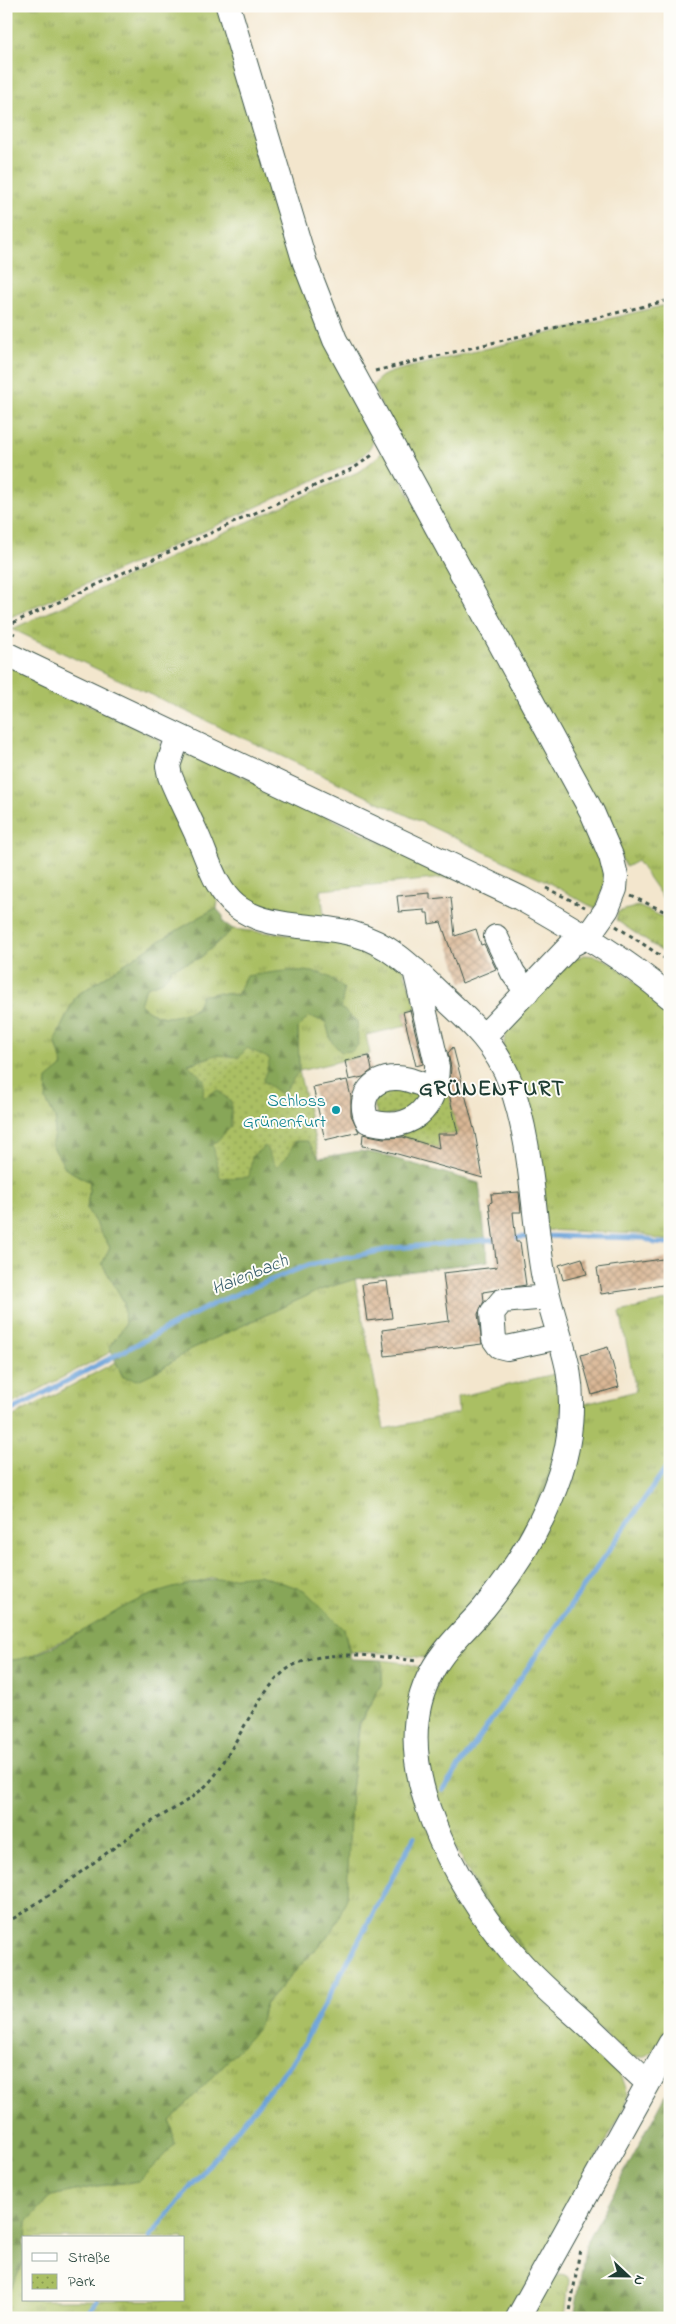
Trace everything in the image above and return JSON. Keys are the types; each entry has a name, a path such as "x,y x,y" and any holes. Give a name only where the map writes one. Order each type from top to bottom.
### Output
{"street":[{"path":"228,6 305,263 335,340 592,812 612,856 616,876 615,889 605,913 588,936 571,944 484,1036"},
{"path":"6,654 520,898 588,936 642,974 670,998"},
{"path":"178,736 168,766 170,776 218,884 233,904 249,913 276,922 358,934 388,950 415,970 484,1036 502,1063 522,1118 542,1270 568,1371 571,1416 568,1444 560,1474 546,1509 514,1566 500,1588 434,1666 423,1690 418,1710 417,1752 426,1800 434,1826 444,1849 478,1906 512,1954 560,2002 648,2083"},
{"path":"496,937 512,973 527,992"},
{"path":"415,970 429,1029 436,1072"},
{"path":"429,1029 436,1014 447,1010 465,1016"},
{"path":"548,1297 502,1301 492,1314 494,1339 499,1346 507,1348 559,1337"},
{"path":"518,2318 670,2044"}],"path":[{"path":"356,379 380,369 670,300"},
{"path":"6,626 361,465 373,455 387,437"},
{"path":"615,889 670,914"},
{"path":"664,912 670,909"},
{"path":"6,1923 62,1887 142,1828 201,1790 216,1774 251,1716 276,1681 294,1664 318,1658 382,1656 434,1666"},
{"path":"569,2318 576,2271"}],"green space":[{"path":"6,6 219,6 374,439 363,455 347,465 146,558 6,619"},
{"path":"670,304 670,904 667,904 637,861 626,867 373,390 374,385 379,379 386,374 398,370"},
{"path":"385,450 594,832 606,881 596,909 542,879 12,629 362,470"},
{"path":"6,664 158,739 218,901 217,909 212,910 159,941 76,996 55,1040 63,1066 46,1100 56,1120 52,1145 66,1169 90,1182 87,1209 110,1247 103,1264 124,1302 125,1325 110,1347 111,1352 6,1407"},
{"path":"185,753 193,753 455,877 321,890 325,923 273,914 232,891 179,777 178,758"},
{"path":"638,906 670,920 670,957 616,920 618,912"},
{"path":"217,909 223,916 223,922 233,929 200,958 172,968 163,981 146,987 140,1004 161,1016 180,1015 196,1009 201,996 216,993 237,995 246,976 284,971 312,972 327,976 344,989 341,1008 357,1022 358,1045 352,1051 341,1052 331,1041 326,1022 309,1016 298,1028 299,1071 282,1095 263,1081 239,1057 216,1055 188,1064 231,1102 231,1127 213,1145 252,1156 265,1146 287,1157 295,1141 308,1141 319,1158 360,1151 379,1154 479,1183 488,1261 355,1279 320,1290 189,1350 161,1369 138,1380 123,1377 109,1347 125,1325 124,1302 102,1264 110,1247 87,1209 90,1182 66,1169 52,1145 56,1120 46,1100 47,1079 63,1066 55,1040 76,996 159,941 212,910"},
{"path":"233,929 352,942 403,968 417,1008 403,1012 406,1026 366,1035 370,1054 299,1071 298,1028 309,1015 326,1022 331,1041 357,1022 341,1008 331,978 320,973 280,972 237,995 216,993 197,1007 179,1016 160,1016 139,1004 146,987 163,981 172,968 200,958"},
{"path":"584,955 597,957 620,969 642,989 670,1020 670,1240 657,1239 645,1234 543,1230 503,1049 506,1028 572,960"},
{"path":"247,1048 270,1059 263,1081 282,1095 299,1071 319,1158 308,1141 295,1141 287,1157 276,1167 265,1146 252,1156 249,1177 220,1178 213,1145 231,1127 231,1102 218,1090 203,1098 204,1079 188,1065 216,1055 239,1057"},
{"path":"443,1066 458,1134 438,1134 439,1148 385,1131 412,1123"},
{"path":"394,1085 427,1091 415,1110 379,1117 373,1103 381,1092"},
{"path":"355,1279 384,1429 458,1413 457,1397 563,1372 559,1457 518,1549 436,1653 425,1658 388,1653 350,1652 344,1629 213,1578 143,1598 91,1627 20,1661 6,1660 6,1420 116,1362 123,1377 161,1369 189,1350 320,1290"},
{"path":"670,1300 670,2026 660,2044 651,2053 645,2056 631,2057 585,2017 490,1912 434,1809 423,1722 446,1661 492,1610 577,1406 636,1391 620,1312"},
{"path":"259,1575 304,1590 344,1629 351,1659 382,1660 382,1683 359,1724 351,1790 347,1898 333,1930 265,2004 257,2030 170,2121 175,2144 139,2181 98,2186 51,2196 27,2222 26,2236 22,2236 22,2265 6,2299 6,1660 21,1659 38,1654 143,1598 200,1582"},
{"path":"382,1660 405,1663 422,1668 427,1825 620,2071 628,2094 626,2105 509,2318 6,2318 6,2299 22,2265 22,2302 185,2302 185,2236 26,2236 27,2222 51,2196 98,2186 139,2181 170,2121 256,2030 265,2005 332,1930 360,1724 382,1683"},
{"path":"670,2087 670,2318 574,2318 586,2244"},
{"path":"560,2275 567,2276 569,2280 565,2318 528,2318 553,2278"}],"building":[{"path":"430,893 430,899 451,897 455,936 476,929 481,945 484,944 496,969 462,983 441,922 429,924 428,913 425,913 425,910 399,912 397,896"},
{"path":"410,1010 423,1064 416,1066 403,1012"},
{"path":"453,1047 475,1133 483,1178 376,1148 362,1146 363,1134 383,1138 403,1137 439,1148 437,1134 458,1134 449,1094 451,1068 448,1053"},
{"path":"369,1056 372,1070 363,1077 349,1080 345,1061"},
{"name":"Schloss Grünenfurt","path":"347,1080 351,1097 351,1115 359,1132 325,1140 313,1087"},
{"path":"519,1192 521,1212 513,1212 516,1242 520,1242 526,1285 483,1292 484,1301 478,1314 482,1344 385,1356 382,1330 449,1321 443,1273 497,1267 489,1203 492,1202 491,1194"},
{"path":"582,1258 587,1274 563,1280 559,1265"},
{"path":"670,1258 670,1284 601,1294 597,1268"},
{"path":"387,1281 392,1318 367,1321 362,1284"},
{"path":"608,1347 619,1387 592,1395 581,1355"}],"waterway":[{"name":"Haienbach","path":"546,1236 644,1238 655,1243 670,1244"},
{"name":"Haienbach","path":"510,1238 528,1237"},
{"name":"Haienbach","path":"6,1413 217,1302 308,1265 395,1248 499,1239"},
{"path":"443,1790 670,1462"},
{"path":"151,2236 297,2056 414,1837"},
{"path":"83,2318 95,2302"}],"place":[{"name":"Schloss Grünenfurt","path":"336,1110"}],"district":[{"name":"GRÜNENFURT","path":"492,1087"}]}
